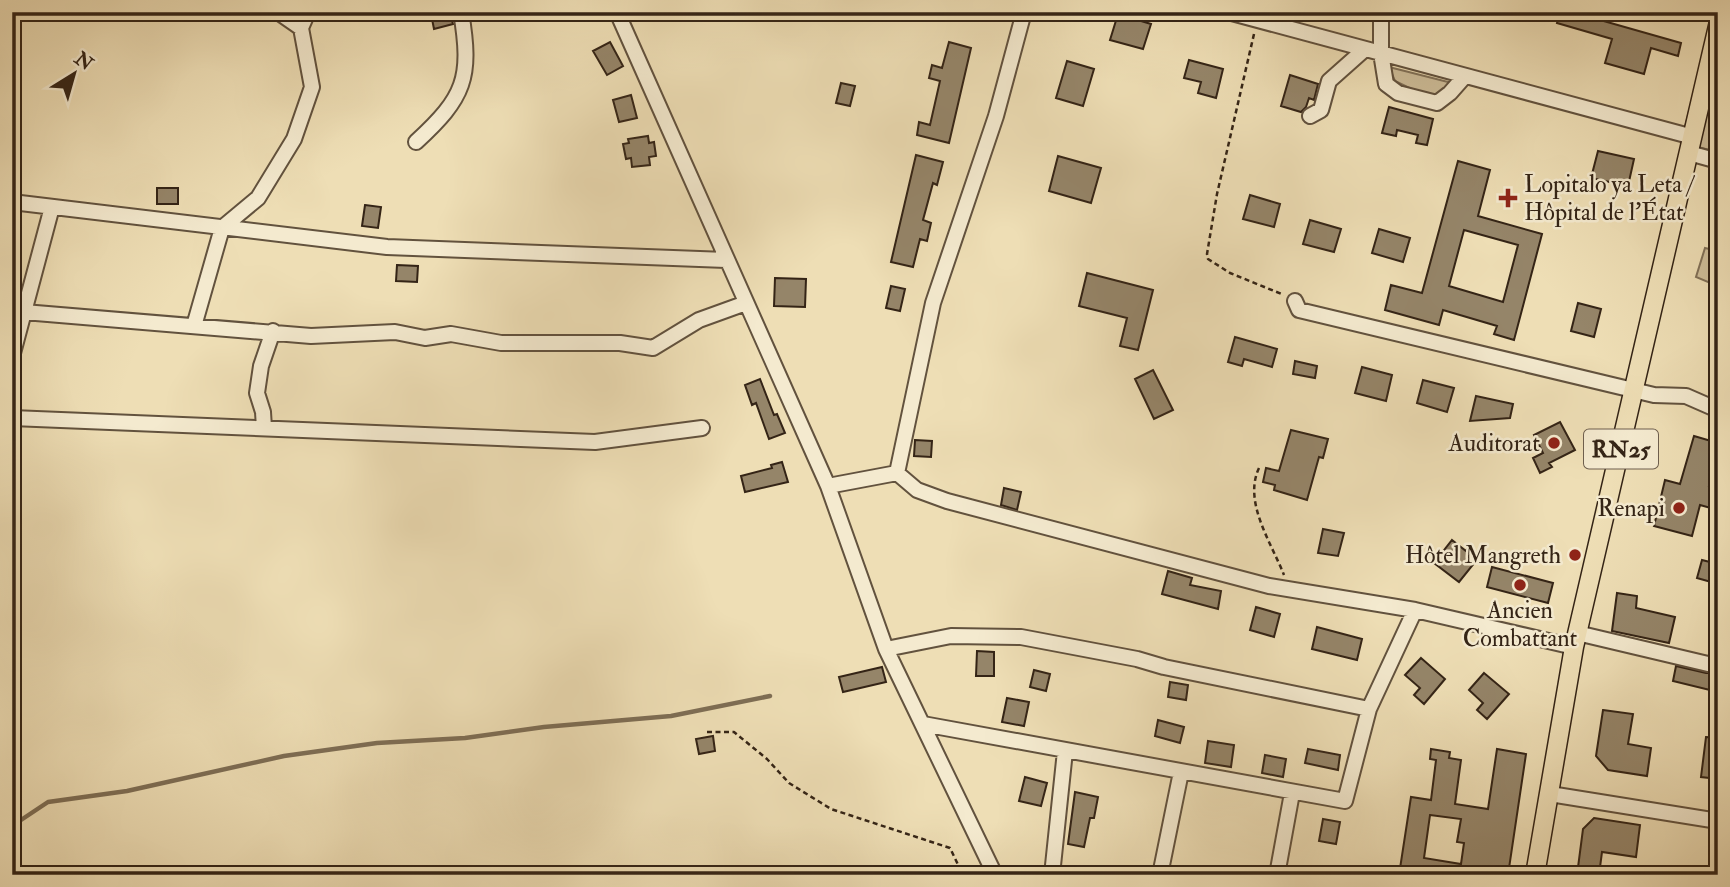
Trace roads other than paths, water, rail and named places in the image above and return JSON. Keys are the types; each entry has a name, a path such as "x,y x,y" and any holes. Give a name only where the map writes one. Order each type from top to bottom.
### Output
{"main road":[{"name":"RN25","path":"1535,875 1576,640 1718,26"}],"street":[{"path":"278,12 301,29"},
{"path":"194,326 222,228 258,198 294,139 312,87 301,29 308,12"},
{"path":"416,142 438,121 458,95 468,59 461,12"},
{"path":"617,12 828,486 886,649 995,875"},
{"path":"897,473 933,303 996,116 1024,12"},
{"path":"1228,12 1465,76 1691,145 1718,161"},
{"path":"1381,12 1381,53 1386,84 1398,93 1437,103 1465,76"},
{"path":"1310,116 1321,110 1329,81 1365,49"},
{"path":"12,202 387,247 726,260"},
{"path":"12,357 18,312 52,207"},
{"path":"1295,301 1299,310 1654,395 1686,396 1718,410"},
{"path":"18,312 311,336 395,332 425,338 451,334 501,343 620,343 653,348 699,320 746,303"},
{"path":"264,428 263,412 257,393 261,366 273,331"},
{"path":"12,418 594,442 702,428"},
{"path":"828,486 897,473"},
{"path":"897,473 917,490 947,501 1282,589 1415,610 1708,664 1718,663"},
{"path":"923,724 1345,801 1369,709 1415,610"},
{"path":"886,649 951,636 1021,637 1369,709"},
{"path":"1052,875 1065,751"},
{"path":"1160,875 1181,772"},
{"path":"1277,875 1292,793"},
{"path":"1550,793 1718,821"}],"waterway":[{"path":"12,826 48,802 127,791 284,756 377,743 465,738 544,727 671,716 770,696"}],"place":[{"name":"Lopitalo ya Leta / Hôpital de l'État","path":"1508,198"},
{"name":"Auditorat","path":"1554,443"},
{"name":"Renapi","path":"1679,508"},
{"name":"Hôtel Mangreth","path":"1575,555"},
{"name":"Ancien Combattant","path":"1520,585"}]}
